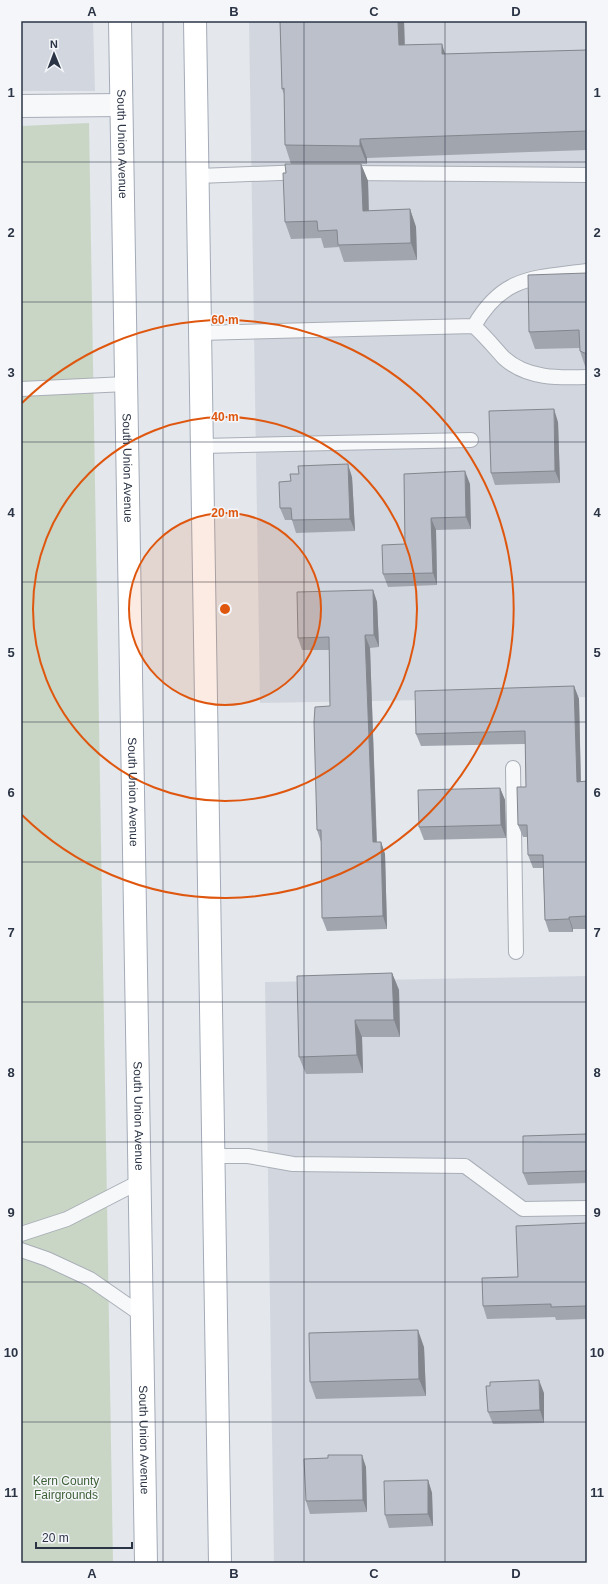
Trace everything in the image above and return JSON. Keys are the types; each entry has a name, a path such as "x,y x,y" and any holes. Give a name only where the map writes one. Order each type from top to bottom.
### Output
{"main road":[{"name":"South Union Avenue","path":"120,21 146,1563"},
{"path":"195,21 220,1563"}],"street":[{"path":"21,106 122,105"}],"lane":[{"path":"198,176 325,172 587,175"},
{"path":"474,326 484,309 499,294 520,281 587,271"},
{"path":"200,333 474,326 505,358 515,366 542,376 558,378 587,377"},
{"path":"21,388 126,384"},
{"path":"202,446 471,440"},
{"path":"513,768 516,952"},
{"path":"213,1156 248,1156 293,1164 465,1166 523,1209 587,1208"},
{"path":"21,1234 66,1219 139,1182"},
{"path":"21,1250 47,1259 90,1279 142,1315"}],"shaded area":[{"path":"21,21 93,21 95,91 21,91"},
{"path":"249,21 587,21 587,697 260,703"},
{"path":"587,976 587,1563 274,1563 265,982"}],"green space":[{"name":"Kern County Fairgrounds","path":"89,123 113,1563 21,1563 21,126"}],"building":[{"path":"280,21 398,21 399,45 442,44 442,54 587,50 587,131 360,139 360,146 285,145 284,88 282,89"},
{"path":"285,164 361,164 363,211 410,209 411,243 338,245 337,230 318,231 317,221 285,222 283,173 286,173"},
{"path":"587,273 587,354 580,351 579,330 529,332 528,275"},
{"path":"554,409 555,471 491,473 489,411"},
{"path":"348,464 350,519 292,520 291,508 280,508 279,482 291,481 290,474 299,474 298,466"},
{"path":"465,471 466,517 431,518 433,573 383,574 382,545 405,544 404,474"},
{"path":"373,590 374,635 365,635 373,842 381,842 383,916 322,918 321,830 317,830 314,722 315,707 330,706 329,637 298,638 297,592"},
{"path":"574,686 577,782 587,781 587,916 569,917 569,919 545,920 543,855 528,855 527,825 518,825 517,787 526,787 525,731 416,734 415,691"},
{"path":"500,788 501,825 419,827 418,790"},
{"path":"392,973 394,1020 355,1020 357,1055 299,1057 297,976"},
{"path":"587,1134 587,1171 523,1173 523,1136"},
{"path":"587,1223 587,1306 551,1307 551,1304 483,1306 482,1278 518,1277 516,1226"},
{"path":"418,1330 419,1379 310,1382 309,1333"},
{"path":"539,1380 540,1410 488,1412 486,1386 490,1386 490,1382"},
{"path":"328,1455 362,1455 363,1500 306,1501 304,1459 328,1458"},
{"path":"428,1480 428,1514 385,1515 384,1481"}]}
